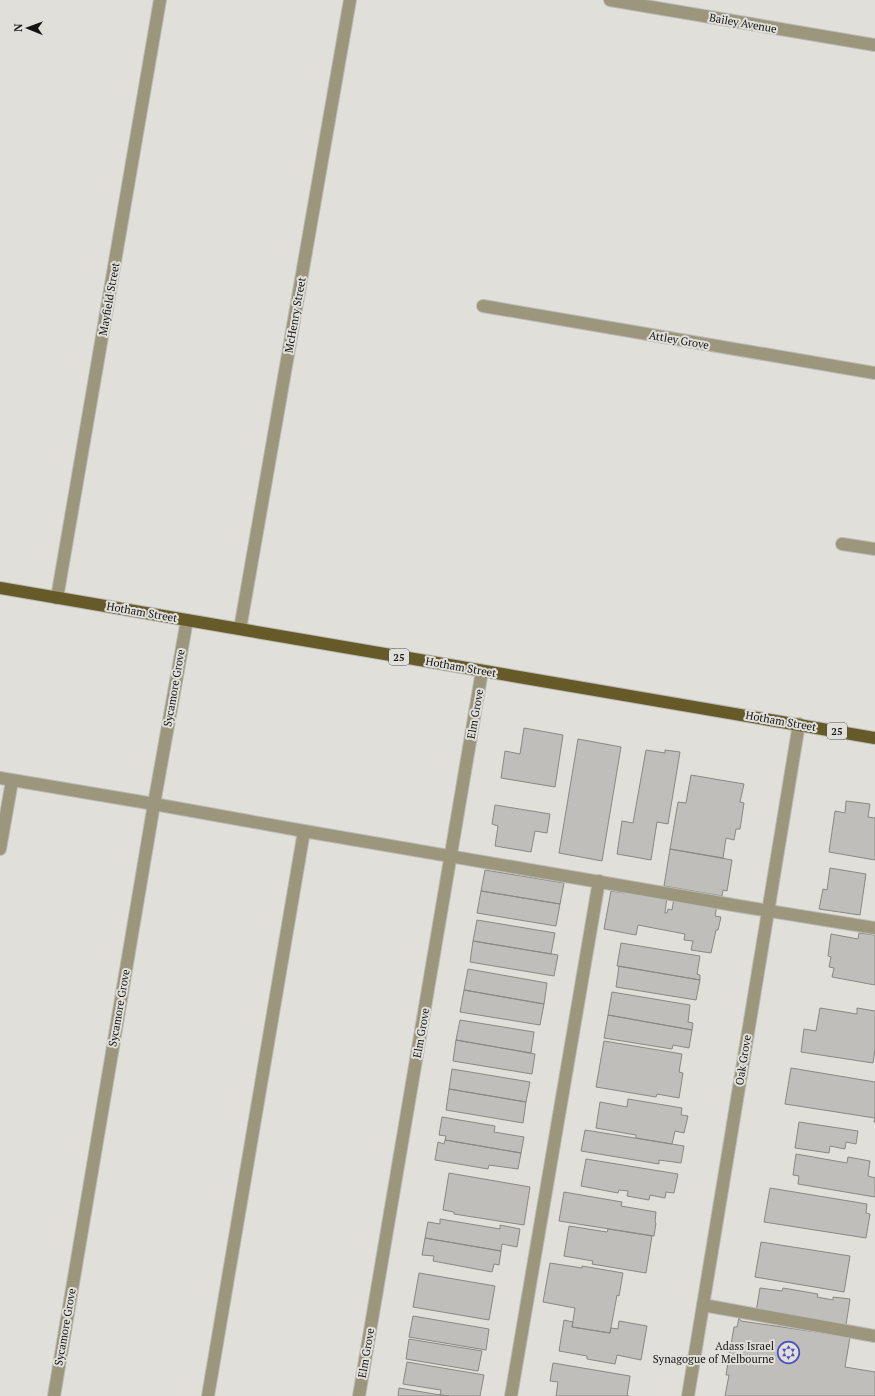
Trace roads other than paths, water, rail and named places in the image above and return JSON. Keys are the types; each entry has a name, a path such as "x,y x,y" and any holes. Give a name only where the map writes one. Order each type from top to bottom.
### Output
{"main road":[{"name":"Hotham Street","path":"0,588 875,738"}],"street":[{"name":"Mayfield Street","path":"57,598 160,0"},
{"name":"McHenry Street","path":"240,629 350,0"},
{"name":"Bailey Avenue","path":"610,0 875,45"},
{"name":"Attley Grove","path":"483,306 875,373"},
{"path":"842,544 875,549"},
{"name":"Sycamore Grove","path":"54,1396 154,804 187,620"},
{"name":"Elm Grove","path":"358,1396 482,671"},
{"name":"Oak Grove","path":"688,1396 767,910 799,724"},
{"path":"0,849 6,780 875,928"},
{"path":"208,1396 304,831"},
{"path":"511,1396 599,881"},
{"path":"703,1305 875,1336"}],"place":[{"name":"Adass Israel Synagogue of Melbourne","path":"789,1352"}]}
